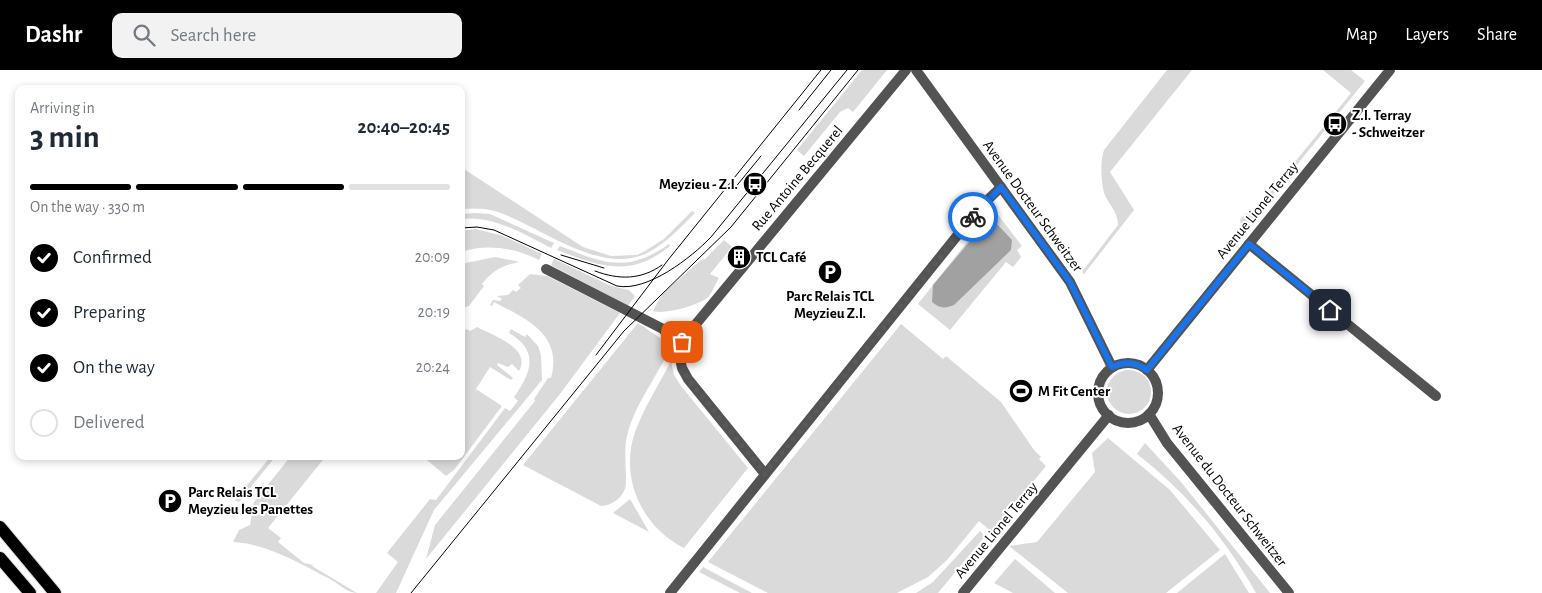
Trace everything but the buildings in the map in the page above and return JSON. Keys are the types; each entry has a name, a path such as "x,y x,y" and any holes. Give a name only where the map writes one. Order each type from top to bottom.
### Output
{"main road":[{"path":"0,527 55,593"},
{"path":"0,558 30,593"}],"street":[{"name":"Rue Antoine Becquerel","path":"678,349 690,330 906,70"},
{"name":"Avenue Docteur Schweitzer","path":"916,70 1070,282 1112,367"},
{"name":"Avenue Lionel Terray","path":"1147,370 1390,70"},
{"path":"670,593 981,206 1001,187"},
{"path":"1249,244 1436,396"},
{"path":"546,269 663,329 678,349 682,368 688,379 765,474"},
{"path":"1126,362 1141,365 1147,370 1156,382 1158,396 1149,414 1133,422 1124,422 1108,416 1102,408 1098,391 1105,374 1112,367 1126,362"},
{"name":"Avenue du Docteur Schweitzer","path":"1149,414 1167,443 1289,593"},
{"name":"Avenue Lionel Terray","path":"963,593 1108,416"}],"shaded area":[{"path":"862,70 887,70 853,112 848,108 840,112 804,156 797,150"},
{"path":"1167,70 1192,70 1110,172 1134,210 1084,274 1082,272 1118,225 1118,220 1103,188 1101,165 1104,150"},
{"path":"1323,70 1351,70 1365,81 1227,251 1223,248 1241,225 1240,220 1246,213 1251,216 1351,93"},
{"path":"465,170 583,247 611,256 637,255 645,251 664,239 692,211 695,213 679,229 649,252 631,258 611,259 571,247 495,211 478,208 465,209"},
{"path":"995,211 1022,246 1017,250 1021,257 1013,267 1006,262 950,330 918,304 989,214"},
{"path":"465,214 490,214 554,243 551,248 497,223 465,219"},
{"path":"987,221 996,223 1012,240 1011,250 954,305 937,306 932,302 933,285"},
{"path":"476,229 503,236 542,254 539,260 520,252 501,248 491,247 465,251 465,230"},
{"path":"724,240 732,247 710,274 719,278 709,296 699,303 682,308 665,312 653,311 662,294 701,260 705,259"},
{"path":"669,244 670,246 656,256 642,263 629,266 602,265 557,250 560,246 589,257 615,263 640,259"},
{"path":"495,257 520,262 503,267 490,275 482,284 484,286 469,306 465,307 465,263"},
{"path":"554,259 611,286 629,290 635,296 628,306 551,265"},
{"path":"530,274 547,276 620,313 560,394 426,559 435,525 535,401 534,399 548,378 551,378 552,350 547,339 539,330 518,315 494,302 492,306 490,305 493,300 500,301 502,299 497,296 508,295 513,290 516,292 521,288 518,285"},
{"path":"638,323 666,342 668,352 630,425 626,442 625,489 615,501 601,506 523,465"},
{"path":"901,324 943,359 946,356 1001,402 1034,450 1041,457 1039,459 1046,466 992,532 979,521 947,560 928,577 897,593 768,593 708,562"},
{"path":"477,327 500,338 515,349 522,363 519,371 512,364 508,367 498,363 497,365 513,378 511,380 490,367 476,389 502,406 465,455 465,330 467,329 470,331"},
{"path":"511,329 525,337 527,334 538,346 541,355 542,380 434,510 396,593 376,593 398,562 387,553 430,499 436,500 505,408 510,411 518,401 514,397 525,379 530,363 525,347 509,333"},
{"path":"671,361 674,375 681,386 748,468 684,548 669,539 646,514 632,483 630,467 631,449 635,432 647,405"},
{"path":"1125,370 1133,370 1145,376 1151,392 1145,408 1133,414 1125,414 1113,408 1107,396 1107,388 1113,376"},
{"path":"1108,438 1170,490 1220,550 1166,593 1068,593 1009,546 1037,542 1095,472 1092,453"},
{"path":"1145,443 1181,482 1270,593 1256,593 1232,554 1204,518 1172,484 1137,454"},
{"path":"268,460 273,460 239,502 235,500"},
{"path":"288,460 323,460 268,528 281,538 278,542 304,563 313,565 357,593 347,590 330,579 271,550 233,542 239,530 250,525 254,502"},
{"path":"427,460 462,460 454,470 446,476"},
{"path":"630,499 649,532 613,513"},
{"path":"980,531 985,536 938,593 916,593 933,582"},
{"path":"1225,554 1249,593 1177,593"},
{"path":"1015,559 1055,593 1013,593 994,583"},
{"path":"703,567 752,593 740,593 699,572"}],"tram line":[{"path":"596,355 668,260 821,70"},
{"path":"799,110 831,70"},
{"path":"465,228 477,227 494,230 617,286 642,284 655,279 668,272 711,237 847,70"},
{"path":"411,593 624,331 731,227 858,70"},
{"path":"734,189 761,156"},
{"path":"561,255 604,268"},
{"path":"595,271 613,276 630,277 646,274 662,265"}],"way so far":[{"path":"682,342 678,349 682,368 688,379 765,474 973,217"}],"place":[{"name":"Z.I. Terray - Schweitzer","path":"1335,124"},
{"name":"Meyzieu - Z.I.","path":"755,184"},
{"name":"TCL Café","path":"739,257"},
{"name":"Parc Relais TCL Meyzieu Z.I.","path":"830,272"},
{"name":"M Fit Center","path":"1021,391"},
{"name":"Parc Relais TCL Meyzieu les Panettes","path":"170,501"}],"route":[{"path":"973,217 981,206 1001,187 1070,282 1101,341 1112,367 1126,362 1141,365 1147,370 1249,244 1330,310"}]}
